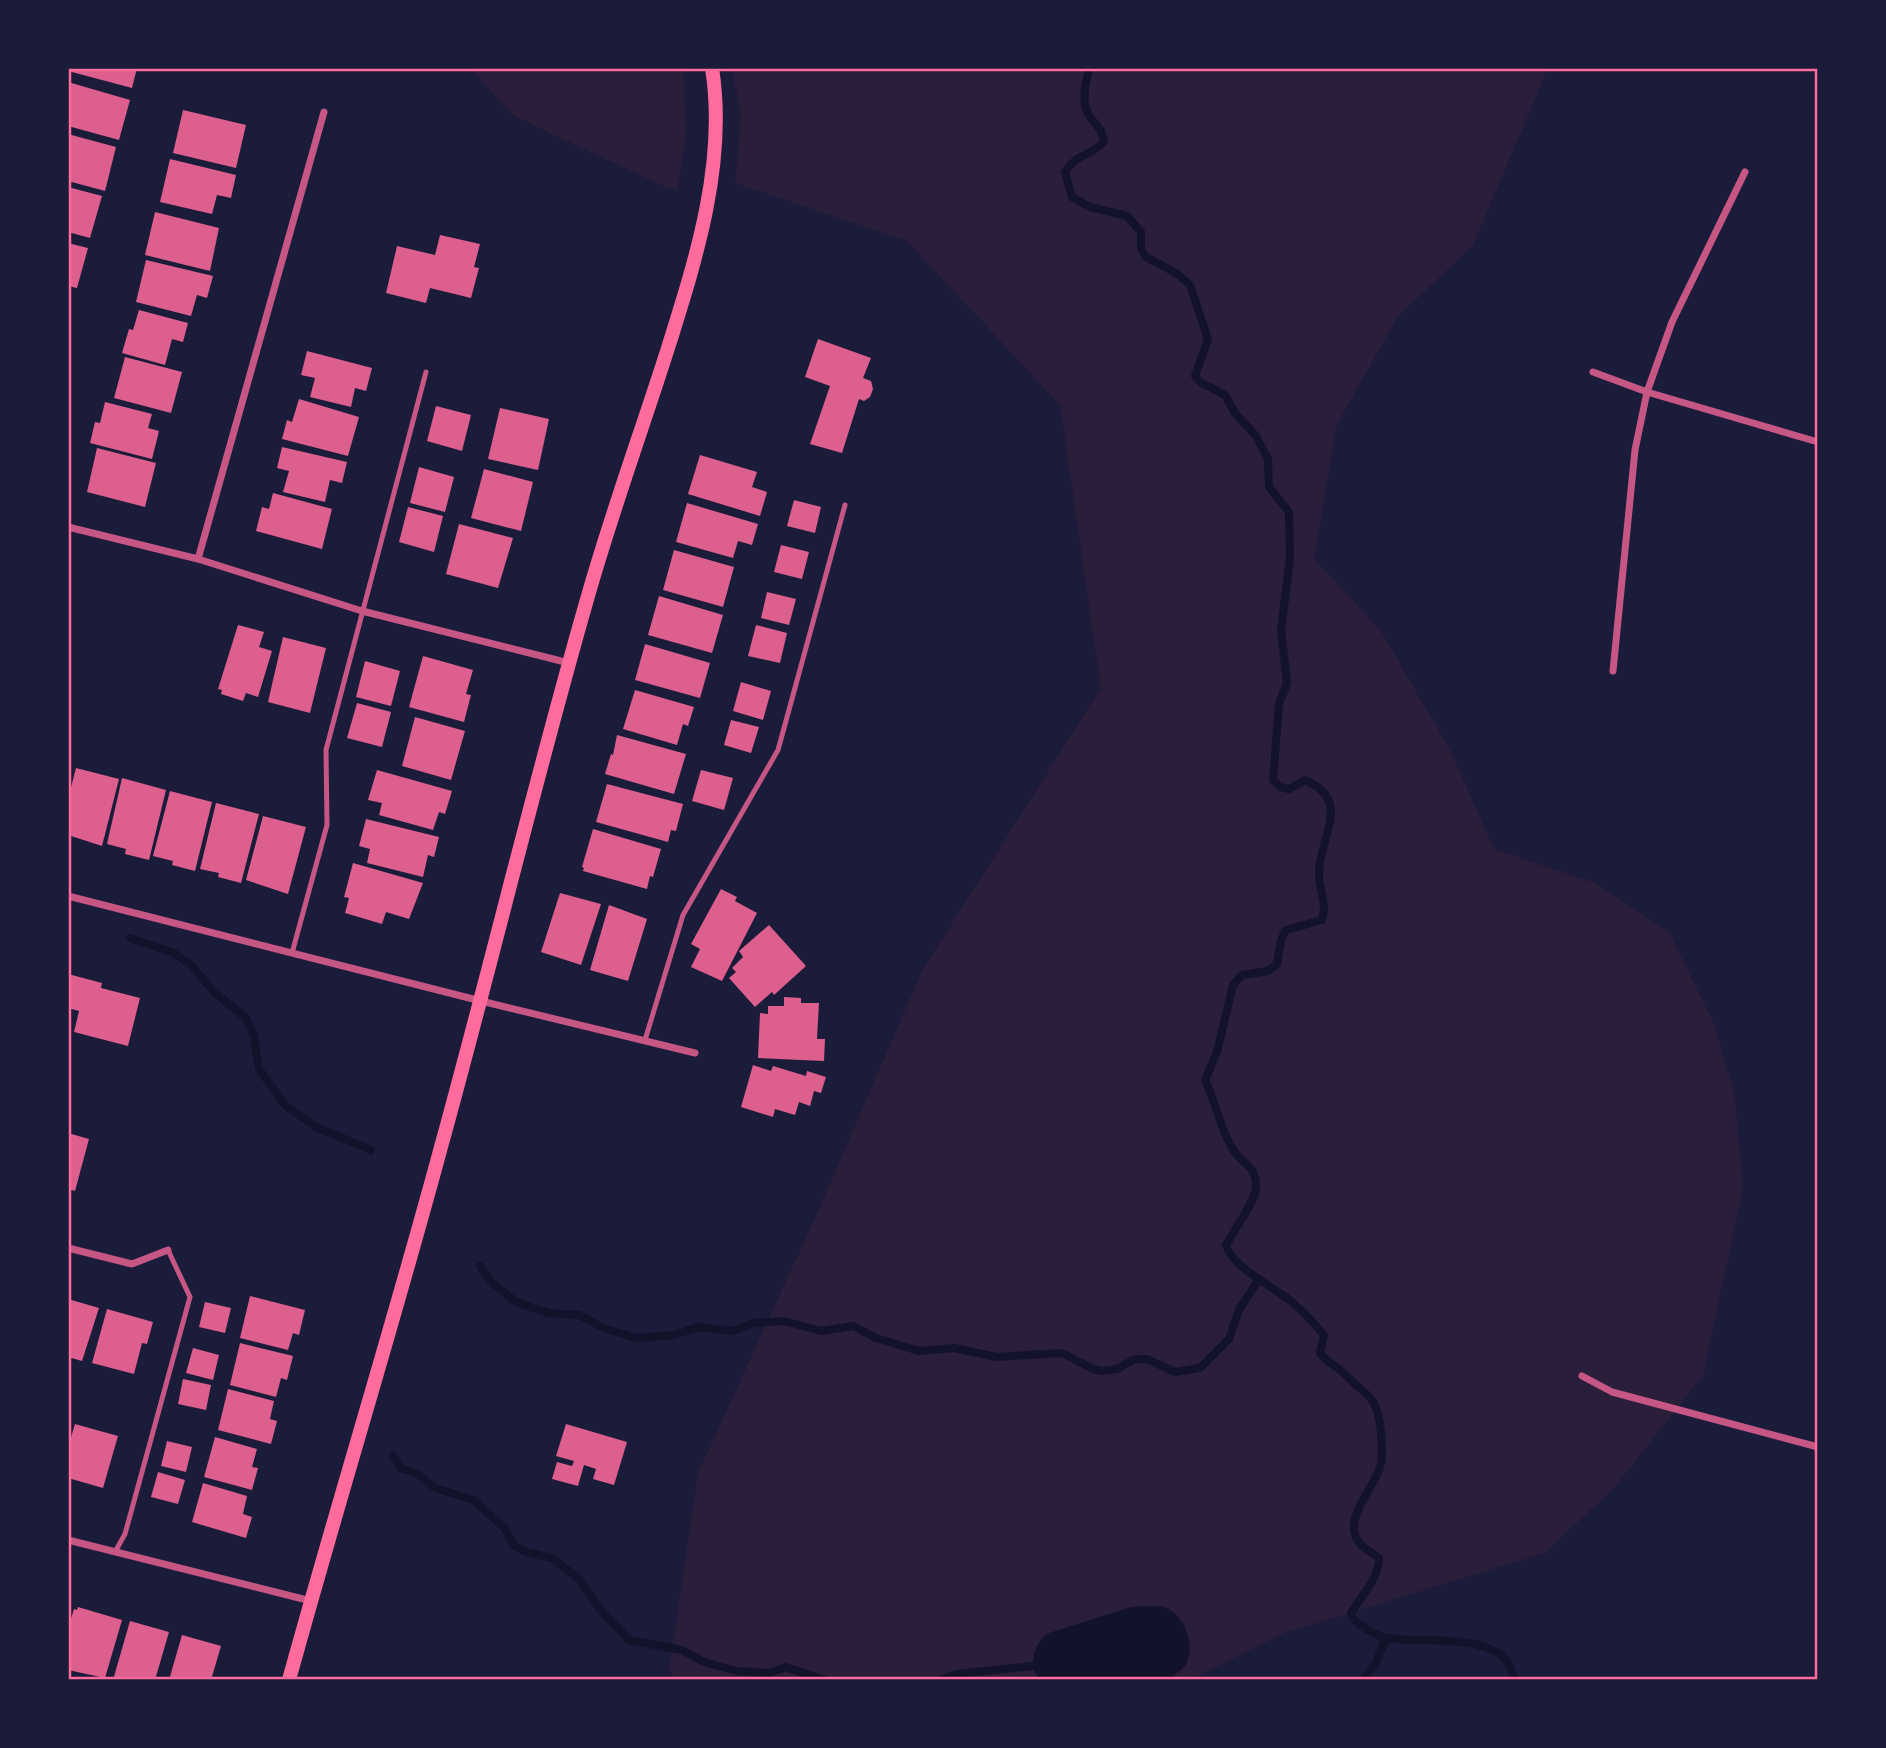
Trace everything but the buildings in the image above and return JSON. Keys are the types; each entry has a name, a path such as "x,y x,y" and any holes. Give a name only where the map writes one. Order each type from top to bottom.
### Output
{"main road":[{"path":"289,1680 481,1002 569,663 600,555 682,303 699,236 715,154 716,119 712,68"}],"street":[{"path":"198,559 324,112"},
{"path":"1613,671 1635,450 1647,392 1668,333 1745,172"},
{"path":"1593,372 1647,392 1818,442"},
{"path":"68,527 198,559 362,611 569,663"},
{"path":"68,896 481,1002 695,1053"},
{"path":"68,1248 132,1264 168,1250"},
{"path":"1582,1376 1612,1392 1818,1447"},
{"path":"68,1540 311,1601"}],"lane":[{"path":"292,953 327,825 326,750 426,372"},
{"path":"645,1040 683,915 778,750 845,505"},
{"path":"115,1552 125,1534 190,1297 168,1250"}],"shaded area":[{"path":"470,68 683,68 686,132 678,189 665,187 514,116"},
{"path":"732,68 1548,68 1473,245 1397,318 1337,424 1314,558 1381,631 1450,750 1494,849 1595,883 1669,932 1713,1021 1735,1096 1743,1188 1703,1375 1614,1488 1545,1553 1284,1633 1190,1680 1166,1680 1175,1675 1170,1610 1162,1607 1131,1607 1034,1672 1040,1680 678,1680 669,1672 698,1473 820,1207 922,971 1101,688 1060,405 907,241 735,183 741,116"},
{"path":"1131,1607 1165,1607 1175,1613 1184,1625 1189,1640 1189,1655 1183,1668 1166,1680 1040,1680 1033,1662 1038,1645 1046,1634"}],"waterway":[{"path":"1089,68 1085,106 1101,131 1104,141 1075,161 1065,172 1072,197 1090,207 1127,216 1141,232 1141,249 1146,257 1176,273 1190,285 1208,339 1195,376 1200,382 1225,395 1235,413 1256,436 1268,459 1269,487 1289,512 1290,558 1281,630 1287,683 1279,704 1273,780 1280,787 1289,789 1305,780 1319,788 1327,797 1331,808 1319,871 1324,907 1322,920 1286,930 1281,940 1277,964 1268,971 1242,975 1233,985 1217,1052 1205,1080 1229,1143 1252,1170 1256,1187 1244,1216 1226,1245 1230,1254 1246,1270 1285,1297 1313,1322 1324,1335 1320,1353 1367,1394 1376,1409 1381,1433 1381,1462 1357,1514 1354,1532 1358,1541 1379,1558 1373,1581 1351,1613 1354,1620 1387,1638 1441,1640 1482,1646 1498,1653 1509,1664 1513,1680"},
{"path":"130,938 174,953 192,966 214,992 246,1018 254,1036 259,1069 286,1106 318,1128 371,1150"},
{"path":"480,1266 490,1281 516,1302 548,1313 579,1315 606,1329 637,1338 674,1335 698,1327 733,1331 753,1323 784,1321 821,1331 853,1326 876,1338 919,1351 954,1348 997,1357 1062,1353 1102,1371 1117,1369 1135,1359 1147,1359 1175,1372 1200,1368 1229,1339 1239,1310 1259,1279"},
{"path":"393,1456 401,1468 418,1474 435,1488 474,1500 505,1529 514,1546 552,1558 580,1580 602,1612 629,1640 682,1650 704,1662 737,1671 769,1673 786,1667 825,1680"},
{"path":"1362,1680 1375,1665 1386,1638"},
{"path":"941,1680 956,1674 1033,1666"}]}
